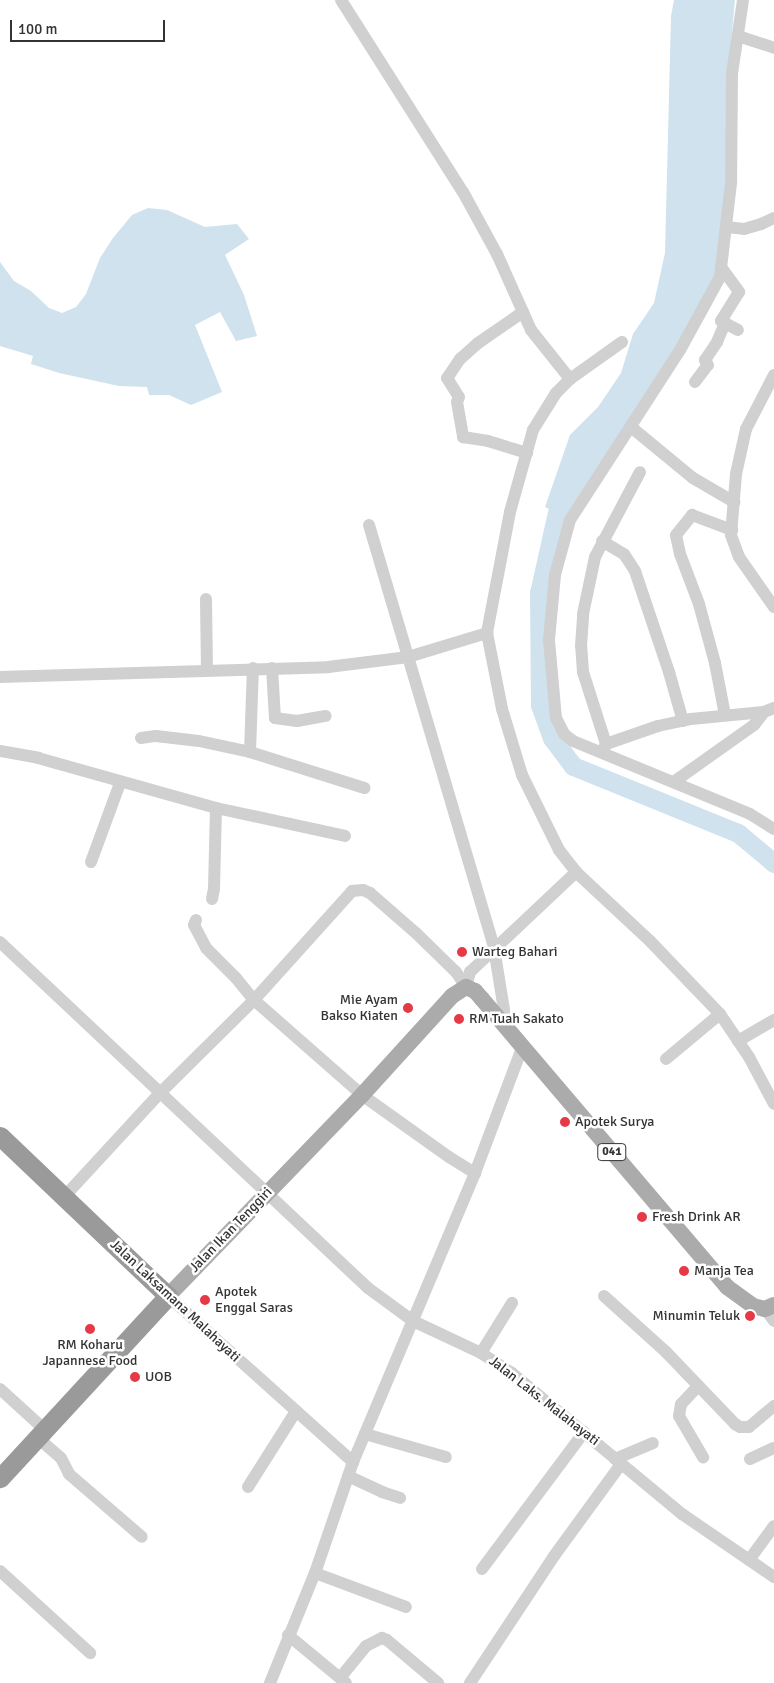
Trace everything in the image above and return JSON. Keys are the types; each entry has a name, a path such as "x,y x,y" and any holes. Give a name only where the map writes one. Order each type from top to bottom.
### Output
{"highway":[{"name":"Jalan Laksamana Malahayati","path":"0,1136 168,1296"},
{"name":"Jalan Ikan Tenggiri","path":"0,1478 168,1296"}],"main road":[{"name":"041","path":"466,987 475,991 727,1287 746,1302 771,1311"},
{"name":"Jalan Ikan Tenggiri","path":"168,1296 362,1095 452,996 466,987"}],"street":[{"path":"341,0 463,192 497,254 531,330 570,379"},
{"path":"743,0 732,74 731,183 721,267 716,286 680,350 570,520 555,575 550,631 556,718 564,734 574,741 605,748 750,814 774,829"},
{"path":"738,36 774,48"},
{"path":"726,228 744,228 761,224 774,218"},
{"path":"696,382 708,365 705,360 716,342 723,322 739,294 721,267"},
{"path":"701,311 738,330"},
{"path":"523,312 460,359 447,378 458,397 457,402 463,436 488,441 526,453"},
{"path":"622,342 570,379 544,409 533,430 510,512 486,633 502,709 522,775 552,837 576,872 650,942 720,1014 738,1041 774,1104"},
{"path":"774,375 746,429 736,474 732,530 739,557 774,607"},
{"path":"631,427 694,478 734,502"},
{"path":"605,748 585,680 581,646 584,614 595,557 640,472"},
{"path":"725,715 713,654 699,604 680,554 676,535 692,515 732,530"},
{"path":"369,525 494,948 504,1010 503,1024"},
{"path":"602,541 624,554 635,571 670,672 683,721"},
{"path":"206,599 207,670"},
{"path":"0,677 328,667 408,657 486,633"},
{"path":"250,752 253,668"},
{"path":"272,668 275,718 297,721 326,716"},
{"path":"605,748 658,726 769,710"},
{"path":"675,781 754,725 769,710"},
{"path":"141,738 156,736 189,740 250,752 364,788"},
{"path":"0,751 38,758 216,808 344,836"},
{"path":"91,862 120,782"},
{"path":"212,899 214,889 216,808"},
{"path":"466,987 470,972 576,872"},
{"path":"64,1197 160,1093 254,1000 346,896 357,889 370,893 417,934 456,972 466,987"},
{"path":"196,920 194,925 206,948 236,978 254,1000 362,1095 448,1157 475,1173"},
{"name":"Jalan Laks. Malahayati","path":"0,942 160,1093 268,1191 368,1288 413,1321 481,1353 512,1373 682,1514 774,1578"},
{"path":"666,1058 720,1014"},
{"path":"738,1041 774,1020"},
{"path":"270,1683 288,1635 315,1573 353,1462 475,1173 522,1048"},
{"name":"Jalan Laksamana Malahayati","path":"168,1296 353,1462"},
{"path":"604,1296 666,1352 740,1427 749,1426 774,1406"},
{"path":"481,1353 512,1303"},
{"path":"698,1386 681,1404 679,1416 703,1457"},
{"path":"0,1389 42,1434 61,1458 70,1474 142,1537"},
{"path":"248,1487 296,1411"},
{"path":"482,1569 584,1432"},
{"path":"365,1434 446,1457"},
{"path":"470,1683 618,1461 653,1443"},
{"path":"750,1459 774,1448"},
{"path":"348,1476 400,1498"},
{"path":"749,1560 774,1526"},
{"path":"0,1571 90,1653"},
{"path":"315,1573 406,1607"},
{"path":"288,1635 343,1680 366,1646 382,1638 387,1640 438,1683"}],"water":[{"path":"674,0 735,0 729,64 730,113 719,278 568,518 545,507 570,435 598,407 621,373 633,334 654,303 665,253 671,16"},
{"path":"148,208 167,210 205,227 237,224 249,239 225,255 244,295 257,336 236,341 220,312 195,325 222,392 191,405 169,395 149,395 147,387 119,386 59,373 31,364 33,356 0,346 0,262 14,281 31,291 49,308 62,313 76,307 86,294 100,258 113,238 132,215"}],"waterway":[{"path":"557,512 539,593 540,705 552,738 573,766 738,833 774,863"}],"place":[{"name":"Warteg Bahari","path":"462,952"},
{"name":"Mie Ayam Bakso Kiaten","path":"408,1008"},
{"name":"RM Tuah Sakato","path":"459,1019"},
{"name":"Apotek Surya","path":"565,1122"},
{"name":"Fresh Drink AR","path":"642,1217"},
{"name":"Manja Tea","path":"684,1271"},
{"name":"Apotek Enggal Saras","path":"205,1300"},
{"name":"Minumin Teluk","path":"750,1316"},
{"name":"RM Koharu Japannese Food","path":"90,1329"},
{"name":"UOB","path":"135,1377"}]}
